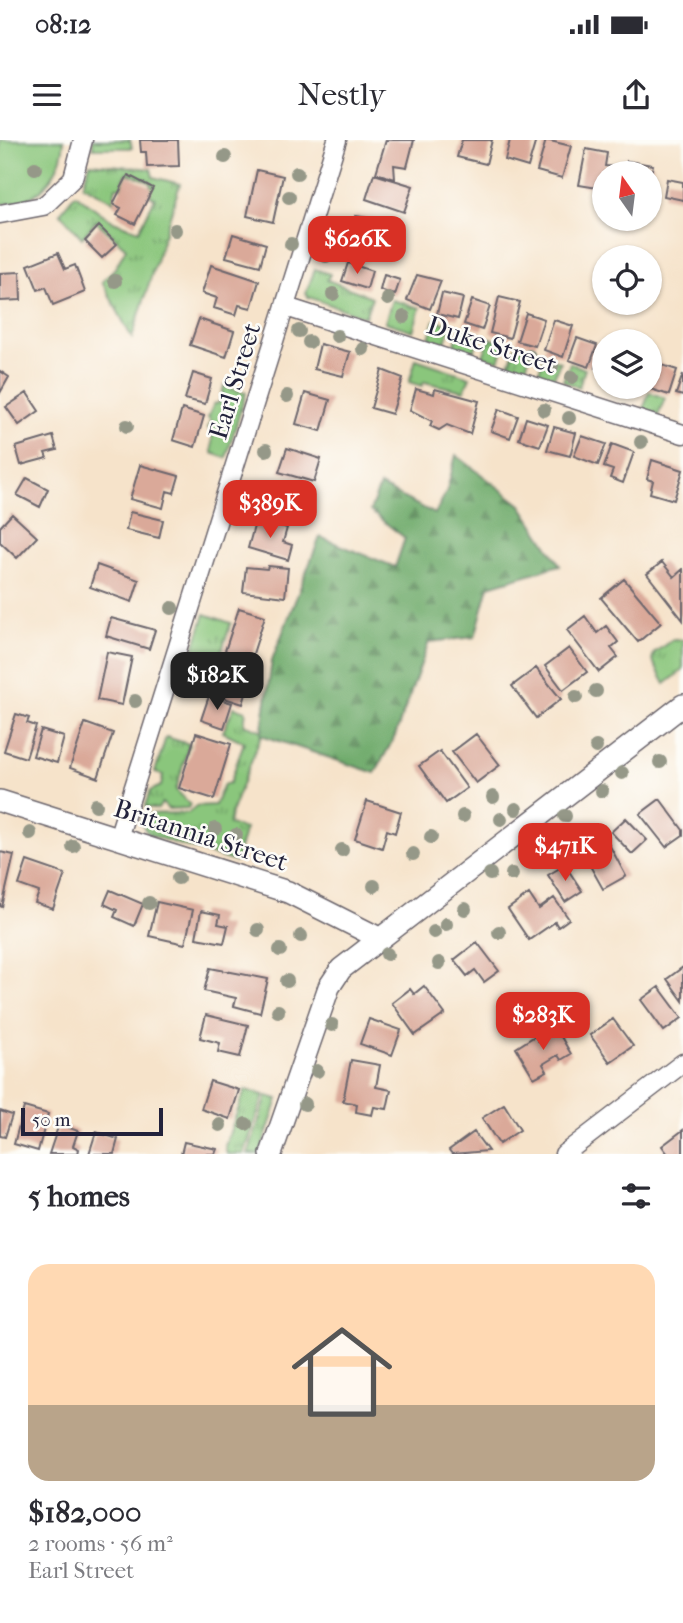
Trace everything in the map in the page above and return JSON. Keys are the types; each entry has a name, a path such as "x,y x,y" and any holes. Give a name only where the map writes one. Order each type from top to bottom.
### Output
{"street":[{"path":"0,214 47,203 73,178 83,140"},
{"name":"Earl Street","path":"118,838 337,140"},
{"name":"Duke Street","path":"286,307 683,434"},
{"path":"271,1154 329,987 352,958 683,705"},
{"name":"Britannia Street","path":"0,801 288,892 379,938"},
{"path":"564,1154 683,1063"}],"green space":[{"path":"0,140 64,140 61,159 46,185 22,201 0,205"},
{"path":"93,140 130,140 132,148 93,148"},
{"path":"90,163 151,169 153,177 180,184 132,338 102,282 116,267 126,248 96,221 82,238 60,213 75,194 111,220 139,231 155,198 150,196 151,182 127,173 121,187 116,187 113,201 83,185"},
{"path":"315,269 330,274 327,280 372,297 365,317 308,297 306,293"},
{"path":"392,300 420,308 413,331 385,322"},
{"path":"435,320 451,325 445,343 429,338"},
{"path":"461,328 480,334 474,352 454,346"},
{"path":"490,338 505,344 499,361 483,356"},
{"path":"516,346 531,352 525,370 509,364"},
{"path":"544,356 560,362 553,380 538,374"},
{"path":"416,359 470,377 464,391 424,382 422,386 409,382"},
{"path":"570,363 585,369 579,387 563,381"},
{"path":"224,386 246,393 226,458 212,453 212,433 208,428 211,421 208,417 214,404 219,403"},
{"path":"665,398 658,416 643,410 647,399"},
{"path":"456,455 521,505 560,565 489,586 475,637 429,642 395,736 375,773 261,735 272,660 320,537 395,567 405,538 370,511 380,486 435,514 447,490"},
{"path":"205,614 231,623 218,662 192,654"},
{"path":"673,639 683,640 683,670 665,684 652,660 654,653"},
{"path":"234,707 246,711 244,724 263,731 231,813 229,824 245,829 235,862 149,835 140,822 145,814 188,813 196,806 215,805 224,784 230,783 244,742 223,732"},
{"path":"166,737 189,744 176,790 190,804 188,808 168,809 162,803 158,809 145,807 150,791 161,786 163,775 155,772"},
{"path":"245,1090 264,1095 244,1154 227,1154 225,1146"},
{"path":"267,1096 278,1099 260,1154 248,1154"}],"building":[{"path":"140,140 178,140 179,166 147,167 146,152 141,152"},
{"path":"386,140 414,140 407,167 394,165 395,179 376,173"},
{"path":"462,140 492,140 486,164 457,157"},
{"path":"510,140 536,140 528,167 505,160"},
{"path":"546,140 571,146 562,178 537,171"},
{"path":"586,149 607,153 606,161 592,161 592,187 579,185"},
{"path":"257,170 283,176 273,222 247,216"},
{"path":"374,174 413,186 404,212 366,199"},
{"path":"128,175 153,188 135,224 117,215 121,208 113,204"},
{"path":"667,179 683,182 683,200 664,196"},
{"path":"356,216 384,221 378,254 360,251 361,242 351,240"},
{"path":"99,226 117,244 102,258 85,241"},
{"path":"233,234 266,244 260,266 226,257"},
{"path":"58,253 65,269 75,265 85,292 53,305 46,287 38,290 28,265"},
{"path":"348,263 372,271 367,289 342,281"},
{"path":"211,265 259,281 251,308 239,305 236,315 214,308 217,298 202,293"},
{"path":"20,272 21,300 0,301 0,273"},
{"path":"384,275 400,280 395,295 380,290"},
{"path":"417,275 441,281 430,309 407,300"},
{"path":"442,293 463,298 458,319 437,314"},
{"path":"499,297 520,302 510,338 490,333"},
{"path":"472,300 490,306 482,330 464,324"},
{"path":"526,313 544,319 535,346 517,341"},
{"path":"199,319 234,331 226,357 190,345"},
{"path":"554,320 573,326 563,357 544,350"},
{"path":"577,338 592,343 589,367 569,360"},
{"path":"320,344 350,352 343,376 314,369"},
{"path":"662,365 677,370 669,395 662,393"},
{"path":"382,370 403,378 392,414 371,408"},
{"path":"0,371 9,377 0,393"},
{"path":"193,373 212,379 205,404 185,399"},
{"path":"683,374 683,396 676,394"},
{"path":"416,389 434,394 435,389 479,401 470,434 447,425 439,430 430,426 432,421 410,410"},
{"path":"27,393 39,411 19,425 6,407"},
{"path":"305,393 330,400 321,431 296,424"},
{"path":"182,409 204,416 195,447 173,440"},
{"path":"499,409 518,416 510,438 491,431"},
{"path":"526,418 548,425 540,446 519,439"},
{"path":"554,427 576,433 570,456 547,450"},
{"path":"53,436 57,450 45,453 47,458 21,465 16,447"},
{"path":"582,436 606,444 598,465 574,456"},
{"path":"612,444 634,452 623,483 610,478 613,470 604,467"},
{"path":"287,448 321,459 314,482 279,472"},
{"path":"652,460 683,470 674,500 650,493 653,481 647,479"},
{"path":"140,465 179,476 174,493 167,491 163,508 130,499"},
{"path":"27,478 48,489 40,507 17,495"},
{"path":"274,482 309,492 302,514 267,504"},
{"path":"130,512 163,520 159,538 126,530"},
{"path":"12,514 37,537 17,558 0,542 0,527"},
{"path":"256,519 287,528 283,542 292,545 288,560 248,548"},
{"path":"662,562 674,577 683,569 683,620 647,574"},
{"path":"97,565 139,580 132,602 90,587"},
{"path":"268,566 288,568 285,597 243,592 246,567 267,569"},
{"path":"624,579 661,623 638,642 601,598"},
{"path":"239,608 265,616 251,660 225,651"},
{"path":"585,616 597,633 606,626 618,642 611,648 618,657 599,672 567,630"},
{"path":"111,618 155,630 149,649 106,636"},
{"path":"569,648 587,672 563,690 545,666"},
{"path":"107,652 132,657 122,705 97,700"},
{"path":"217,665 226,669 227,673 250,680 243,704 215,695 217,689 211,682"},
{"path":"536,668 561,699 536,718 512,686"},
{"path":"209,696 232,703 224,728 201,720"},
{"path":"16,714 29,718 27,723 36,726 26,758 4,751"},
{"path":"85,723 113,733 98,778 70,768"},
{"path":"41,730 64,737 57,763 33,756"},
{"path":"196,733 231,744 214,799 179,788"},
{"path":"476,734 500,765 476,783 452,752"},
{"path":"440,751 467,788 446,803 419,766"},
{"path":"660,799 683,830 683,835 666,847 640,814"},
{"path":"367,801 401,812 395,833 387,830 382,848 355,839"},
{"path":"626,818 647,840 632,854 611,832"},
{"path":"604,835 626,876 603,889 580,848"},
{"path":"0,852 14,855 2,907 0,906"},
{"path":"27,861 65,874 53,909 35,903 39,892 19,885"},
{"path":"565,865 582,891 565,902 548,875"},
{"path":"110,890 143,904 134,926 114,917 117,910 104,904"},
{"path":"529,894 539,909 554,898 569,919 558,927 555,922 529,940 508,909"},
{"path":"157,902 193,910 185,944 149,936"},
{"path":"201,911 220,915 218,924 228,926 224,943 196,938"},
{"path":"477,942 499,971 484,982 475,970 467,976 454,960"},
{"path":"683,967 683,1001 667,979"},
{"path":"210,968 268,979 260,1013 234,1006 236,998 204,991"},
{"path":"424,986 445,1014 415,1035 392,1003 410,989 414,994"},
{"path":"659,987 682,1018 664,1031 641,1000"},
{"path":"206,1015 248,1025 240,1057 218,1052 220,1043 200,1038"},
{"path":"369,1019 401,1030 392,1055 360,1044"},
{"path":"613,1019 633,1046 610,1062 590,1035"},
{"path":"557,1030 571,1054 561,1060 558,1055 543,1064 547,1071 534,1078 516,1048 535,1036 538,1041"},
{"path":"351,1060 380,1065 376,1087 391,1090 387,1109 374,1107 372,1115 356,1112 357,1104 343,1101"},
{"path":"210,1081 239,1090 230,1119 201,1109"},
{"path":"504,1104 520,1130 499,1144 482,1118"},
{"path":"24,1107 48,1114 38,1151 14,1144"},
{"path":"0,1111 12,1115 5,1137 0,1136"},
{"path":"59,1124 78,1131 73,1146 79,1149 78,1154 49,1154"},
{"path":"683,1130 683,1154 668,1154 662,1146"},
{"path":"96,1132 118,1139 114,1154 89,1154"},
{"path":"474,1132 488,1151 452,1154 449,1150"},
{"path":"184,1142 217,1149 215,1154 181,1154"}]}
